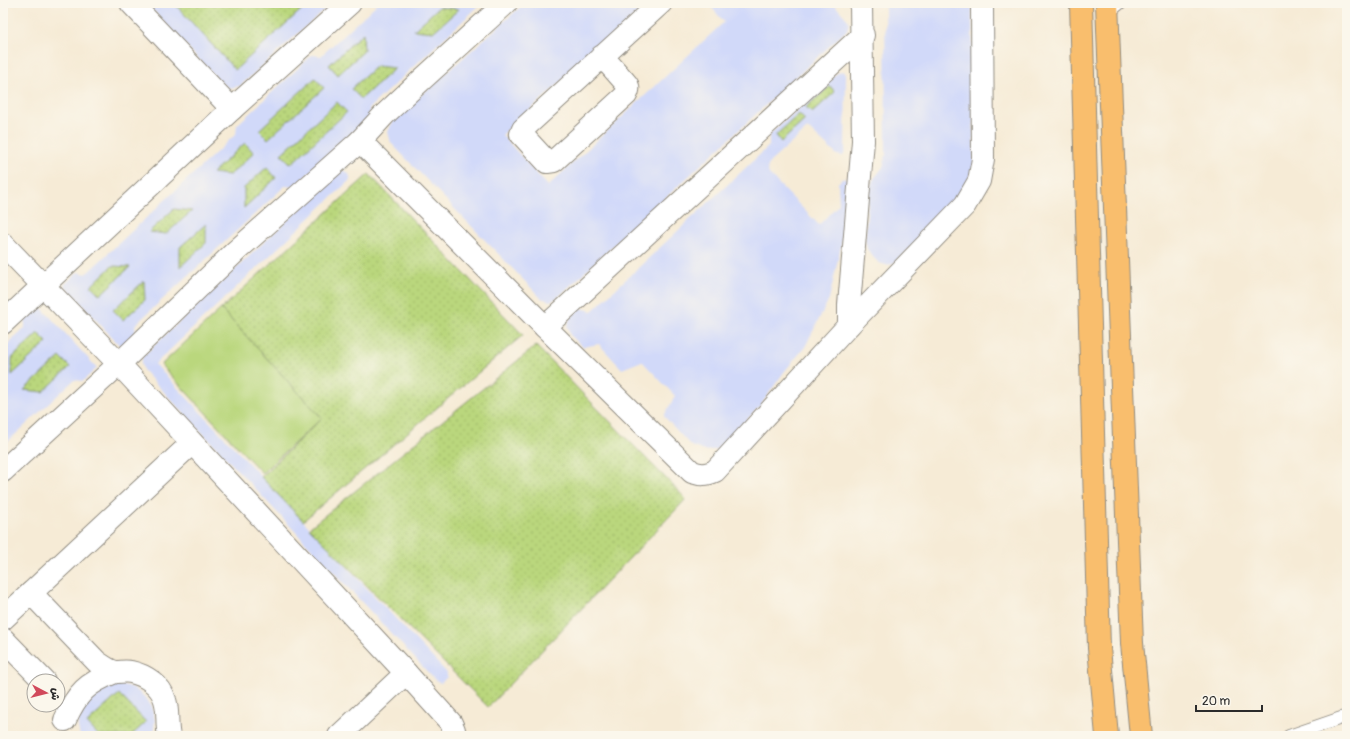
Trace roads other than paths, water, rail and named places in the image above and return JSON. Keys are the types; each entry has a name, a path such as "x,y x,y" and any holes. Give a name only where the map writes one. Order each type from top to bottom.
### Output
{"main road":[{"path":"1107,736 1099,648 1082,11 1112,7 1132,643 1140,736"}],"street":[{"path":"131,3 232,109"},
{"path":"3,323 232,109 350,3"},
{"path":"3,471 119,364 236,251 360,141 410,91 506,3"},
{"path":"602,56 626,82 628,91 626,95 554,161 547,162 523,136 521,131 602,56 661,3"},
{"path":"845,3 862,20 863,141 849,305 849,325"},
{"path":"360,141 544,327 692,472 700,475 708,474 715,471 849,325 965,204 979,181 983,160 982,3"},
{"path":"544,327 862,20"},
{"path":"3,244 119,364 406,673 451,723 454,730 454,736"},
{"path":"3,619 192,443"},
{"path":"31,593 97,662 115,672"},
{"path":"3,639 36,673"},
{"path":"65,728 72,704 83,689 98,678 115,672 130,671 144,676 156,685 165,698 168,712 166,733"},
{"path":"339,736 406,673"},
{"path":"64,713 65,728"}],"lane":[{"path":"1289,736 1347,716"}]}
